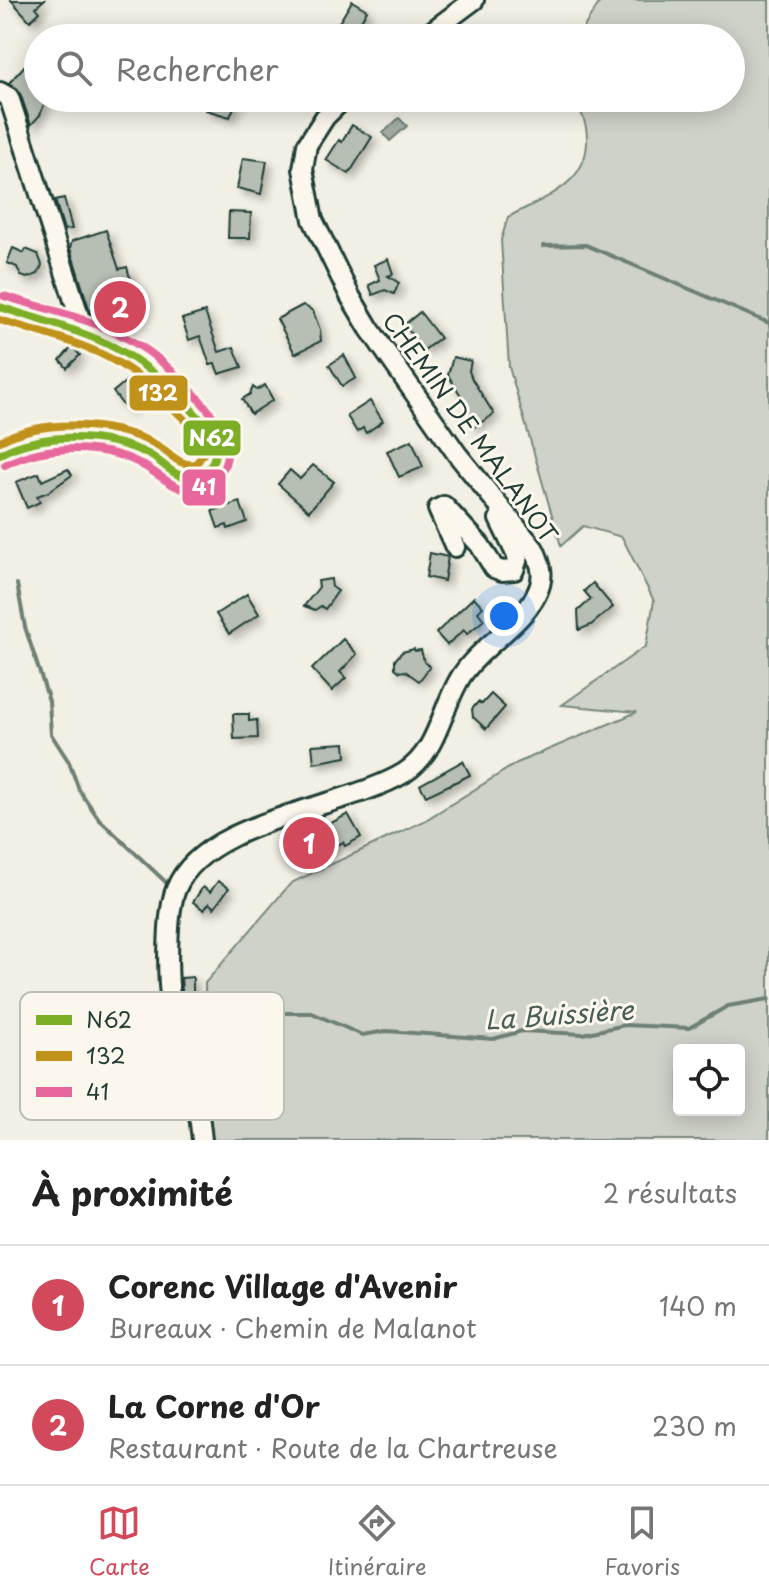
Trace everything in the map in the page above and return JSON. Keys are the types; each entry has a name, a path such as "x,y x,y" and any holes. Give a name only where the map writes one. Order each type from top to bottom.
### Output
{"main road":[{"path":"0,307 114,345 133,356 179,395 205,426 212,437 215,459 208,471 198,478 181,476 150,455 118,443 70,438 32,441 8,448 0,454"}],"street":[{"path":"442,24 474,0"},
{"path":"0,92 9,97 81,322 82,335"},
{"name":"CHEMIN DE MALANOT","path":"171,992 171,910 176,889 186,873 234,836 265,821 331,803 402,774 423,756 461,677 528,608 542,581 540,561 534,549 457,454 369,328 313,220 303,169 307,145 330,112"},
{"path":"455,547 438,509 444,506 480,545 494,568 514,570 518,558 499,519 504,511"},
{"name":"CHEMIN DE MALANOT","path":"199,1120 202,1140"}],"shaded area":[{"path":"601,0 769,0 769,1140 206,1140 206,1120 284,1120 284,992 205,992 205,983 291,883 424,821 517,763 637,712 562,705 646,646 654,601 622,537 583,526 561,546 509,367 501,240 508,217 552,194 576,175 587,146 581,112 745,112 745,24 586,24"},
{"path":"399,118 407,126 390,141 383,133"}],"building":[{"path":"11,0 44,0 36,7 40,12 30,21"},
{"path":"352,1 367,10 359,24 335,24"},
{"path":"24,66 24,105 20,93 9,83"},
{"path":"27,112 41,112 40,115 31,125"},
{"path":"213,112 232,112 230,117"},
{"path":"352,125 372,137 349,174 326,160"},
{"path":"243,158 267,161 261,194 237,188"},
{"path":"64,198 72,229 64,230 55,200"},
{"path":"229,212 251,213 250,238 228,238"},
{"path":"106,230 119,269 127,267 136,300 132,301 135,310 120,314 119,310 92,318 70,248 72,241"},
{"path":"13,248 38,254 42,265 38,274 27,278 21,276 17,267 7,263"},
{"path":"388,259 393,274 388,276 399,283 394,294 385,290 373,295 369,285 380,280 374,265"},
{"path":"303,305 313,311 321,341 295,354 277,319"},
{"path":"205,312 219,352 234,347 242,367 219,374 215,364 210,365 200,336 189,340 182,319"},
{"path":"420,312 440,338 424,350 404,325"},
{"path":"72,347 80,355 67,368 60,360"},
{"path":"344,355 356,378 342,386 329,365"},
{"path":"453,357 471,361 469,371 472,379 494,414 474,427 464,410 468,407 448,375"},
{"path":"130,378 144,396 126,409 113,392"},
{"path":"265,385 273,400 251,414 242,399 250,394 253,387 257,390"},
{"path":"370,401 383,421 366,433 363,428 357,432 347,416"},
{"path":"412,440 423,467 399,477 387,451"},
{"path":"313,465 334,482 309,511 278,484 290,470 300,479"},
{"path":"68,469 72,475 37,496 40,502 27,508 16,482 39,473 42,481"},
{"path":"240,502 247,522 228,529 227,525 218,528 212,511"},
{"path":"430,553 448,557 444,581 426,577"},
{"path":"331,579 332,587 338,591 325,609 321,606 315,610 304,606 319,587 318,581"},
{"path":"593,583 613,607 591,625 579,630 578,611 591,599 584,591"},
{"path":"247,594 259,614 229,634 216,614"},
{"path":"474,597 483,607 478,612 484,620 467,634 464,630 447,645 436,633"},
{"path":"343,639 357,654 340,672 346,678 332,691 312,669"},
{"path":"421,650 424,662 430,667 419,681 395,668 395,660 402,652"},
{"path":"491,694 505,707 486,729 473,717 472,709"},
{"path":"233,714 249,714 249,721 257,720 258,738 234,739"},
{"path":"345,743 346,757 314,763 312,745"},
{"path":"463,761 470,775 426,796 420,785"},
{"path":"348,814 361,837 345,846 343,842 327,848 304,860 295,842"},
{"path":"218,881 229,888 214,908 209,903 204,910 193,902 203,887 210,892"},
{"path":"193,977 193,992 182,992 181,978"}],"waterway":[{"path":"543,246 586,245 769,323"},
{"name":"La Buissière","path":"17,584 25,627 49,701 51,734 69,762 79,790 99,819 172,888"},
{"name":"La Buissière","path":"284,1013 312,1013 362,1035 387,1031 493,1039 522,1031 583,1034 625,1025 689,1028 728,1006 769,999"}],"transit line":[{"name":"41","path":"4,296 91,322 148,352 164,364 209,411 221,430 227,451 221,473 210,484 196,490 177,487 130,459 95,450 38,453 5,465"},
{"name":"N62","path":"0,307 78,332 143,365 200,419 215,449 214,460 208,469 195,478 173,472 148,454 131,447 93,439 35,442 0,454"},
{"name":"132","path":"0,320 75,343 137,375 191,427 203,454 196,464 190,465 136,436 97,427 56,426 0,441"}],"place":[{"name":"La Corne d'Or","path":"120,307"},
{"name":"Corenc Village d'Avenir","path":"309,843"}]}
